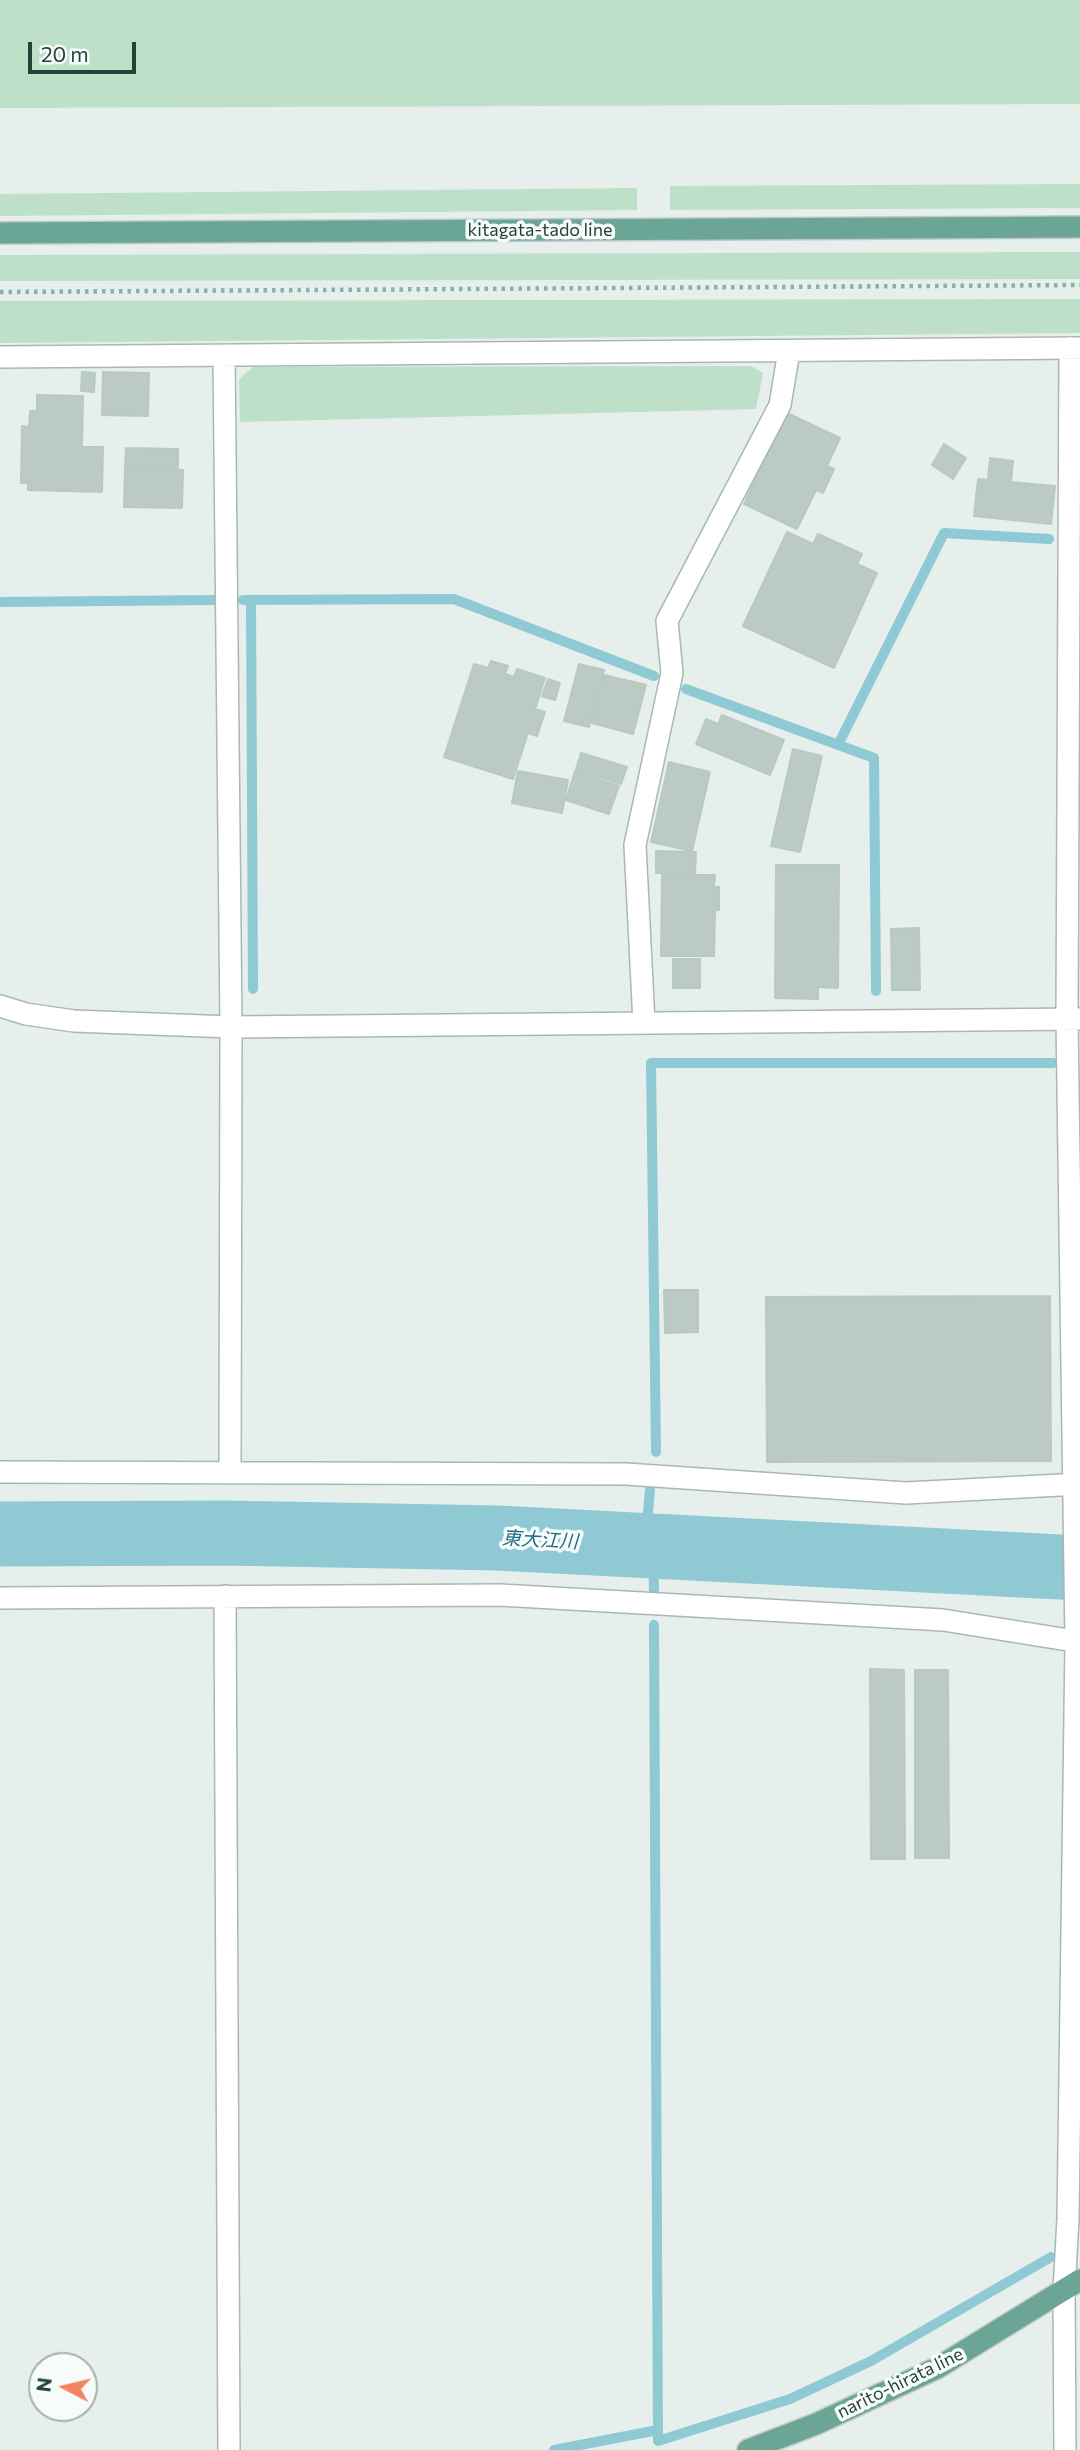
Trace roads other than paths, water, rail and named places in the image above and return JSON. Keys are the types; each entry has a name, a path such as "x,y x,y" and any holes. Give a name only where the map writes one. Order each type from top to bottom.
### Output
{"main road":[{"name":"kitagata-tado line","path":"0,233 1080,227"},
{"name":"narito-hirata line","path":"748,2450 817,2424 937,2368 1072,2285"}],"street":[{"path":"0,357 1075,348 1073,1019 1076,1483 1073,1505 1074,1609 1078,1642 1068,2219 1072,2285 1065,2450"},
{"path":"644,1023 635,845 672,673 667,621 780,405 789,351"},
{"path":"224,356 231,1027 230,1473"},
{"path":"0,1006 26,1014 74,1021 231,1027 1073,1019"},
{"path":"0,1472 626,1474 906,1493 1076,1483"},
{"path":"0,1598 500,1595 809,1610 943,1620 1078,1642"},
{"path":"226,1596 229,2450"}],"waterway":[{"path":"838,745 944,533 1049,539"},
{"path":"243,600 454,599 654,676"},
{"path":"0,602 216,600"},
{"path":"251,600 253,989"},
{"path":"686,689 874,758 876,991"},
{"path":"656,1452 651,1063 1053,1063"},
{"path":"645,1545 650,1490"},
{"name":"東大江川","path":"0,1534 225,1533 498,1538 1080,1568"},
{"path":"653,1545 654,1591"},
{"path":"654,1625 658,2441 790,2399 871,2361 1051,2257"},
{"path":"554,2450 658,2430"}]}
